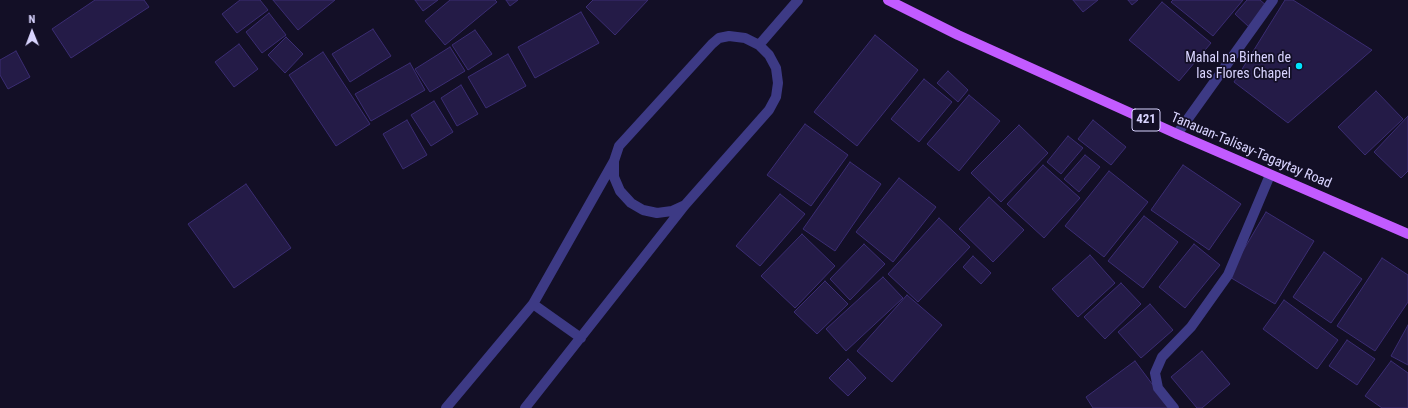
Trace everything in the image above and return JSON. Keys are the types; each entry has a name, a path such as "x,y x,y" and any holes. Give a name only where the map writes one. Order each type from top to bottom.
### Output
{"main road":[{"name":"Tanauan-Talisay-Tagaytay Road","path":"888,0 958,34 1177,134 1408,234"}],"street":[{"path":"759,45 798,0"},
{"path":"1177,134 1273,0"},
{"path":"452,407 533,304 614,161 619,146 628,134 720,38 729,36 745,38 759,45 770,55 776,68 778,83 776,97 769,110 686,205 525,408"},
{"path":"614,161 614,177 620,191 631,202 643,210 657,213 672,211 686,205"},
{"path":"1174,408 1158,388 1155,373 1162,357 1190,327 1228,275 1270,175"},
{"path":"533,304 581,338"}],"building":[{"path":"95,0 144,0 149,7 71,58 52,29"},
{"path":"240,0 260,0 268,10 237,33 222,14"},
{"path":"273,0 335,0 298,30"},
{"path":"415,0 438,0 423,11"},
{"path":"450,0 495,0 497,2 445,45 425,21"},
{"path":"506,0 518,0 510,6"},
{"path":"593,0 648,0 615,35 586,7"},
{"path":"1073,0 1098,0 1083,12"},
{"path":"1128,0 1138,0 1132,5"},
{"path":"1173,0 1243,0 1213,36 1171,2"},
{"path":"1247,0 1260,0 1267,6 1249,27 1235,14"},
{"name":"Mahal na Birhen de las Flores Chapel","path":"1285,0 1293,0 1372,50 1288,123 1234,82"},
{"path":"1162,2 1211,43 1179,81 1129,40"},
{"path":"581,12 599,43 535,78 518,47"},
{"path":"269,13 286,35 262,53 246,32"},
{"path":"373,29 391,56 350,82 332,54"},
{"path":"475,30 492,54 468,70 452,45"},
{"path":"875,35 918,70 857,146 814,112"},
{"path":"286,37 303,54 285,73 268,55"},
{"path":"239,44 258,69 234,87 215,62"},
{"path":"450,47 465,71 430,92 415,69"},
{"path":"16,51 30,77 8,89 0,75 0,60"},
{"path":"323,52 370,124 336,146 289,75"},
{"path":"508,54 526,86 486,108 468,77"},
{"path":"410,63 425,90 371,121 355,94"},
{"path":"948,71 968,90 958,102 937,83"},
{"path":"924,79 952,102 919,142 891,119"},
{"path":"461,85 478,114 457,126 441,98"},
{"path":"1376,91 1403,119 1365,155 1338,127"},
{"path":"969,95 1000,121 959,171 927,144"},
{"path":"434,101 453,132 431,146 411,115"},
{"path":"1408,116 1408,171 1401,178 1374,152"},
{"path":"407,120 427,155 403,169 383,134"},
{"path":"1093,120 1126,147 1111,165 1078,139"},
{"path":"805,124 848,155 811,206 767,175"},
{"path":"1019,125 1048,153 1001,202 971,173"},
{"path":"1068,136 1083,148 1061,174 1047,162"},
{"path":"1085,155 1100,167 1079,192 1064,179"},
{"path":"850,162 881,184 835,251 803,229"},
{"path":"1043,165 1080,198 1044,238 1007,204"},
{"path":"1183,165 1241,204 1209,250 1151,210"},
{"path":"1109,171 1148,202 1104,257 1065,226"},
{"path":"899,178 936,207 893,262 856,232"},
{"path":"246,184 291,248 234,288 188,224"},
{"path":"780,194 805,214 760,266 736,246"},
{"path":"989,197 1024,230 993,262 959,229"},
{"path":"1266,212 1314,241 1275,304 1228,276"},
{"path":"1144,216 1178,242 1143,288 1108,261"},
{"path":"939,218 970,247 918,302 888,274"},
{"path":"802,234 835,266 795,308 761,276"},
{"path":"864,244 885,264 850,300 830,279"},
{"path":"1194,244 1220,265 1185,308 1159,287"},
{"path":"1324,252 1362,279 1331,323 1293,297"},
{"path":"1090,255 1115,283 1078,317 1052,289"},
{"path":"973,256 991,273 981,284 963,267"},
{"path":"1382,258 1408,275 1408,302 1375,351 1337,326"},
{"path":"883,277 903,298 846,351 826,329"},
{"path":"825,281 848,304 817,334 794,312"},
{"path":"1121,283 1141,304 1105,339 1084,317"},
{"path":"907,295 942,325 892,382 857,351"},
{"path":"1284,300 1338,340 1317,369 1263,329"},
{"path":"1150,304 1173,330 1141,358 1118,332"},
{"path":"1408,325 1408,365 1391,356"},
{"path":"1347,340 1375,359 1357,385 1329,366"},
{"path":"1202,351 1230,384 1202,408 1197,408 1171,377"},
{"path":"848,359 866,378 848,396 829,378"},
{"path":"1135,361 1170,408 1093,408 1086,397"},
{"path":"1391,361 1408,373 1408,408 1382,408 1365,396"}],"place":[{"name":"Mahal na Birhen de las Flores Chapel","path":"1299,66"}]}
